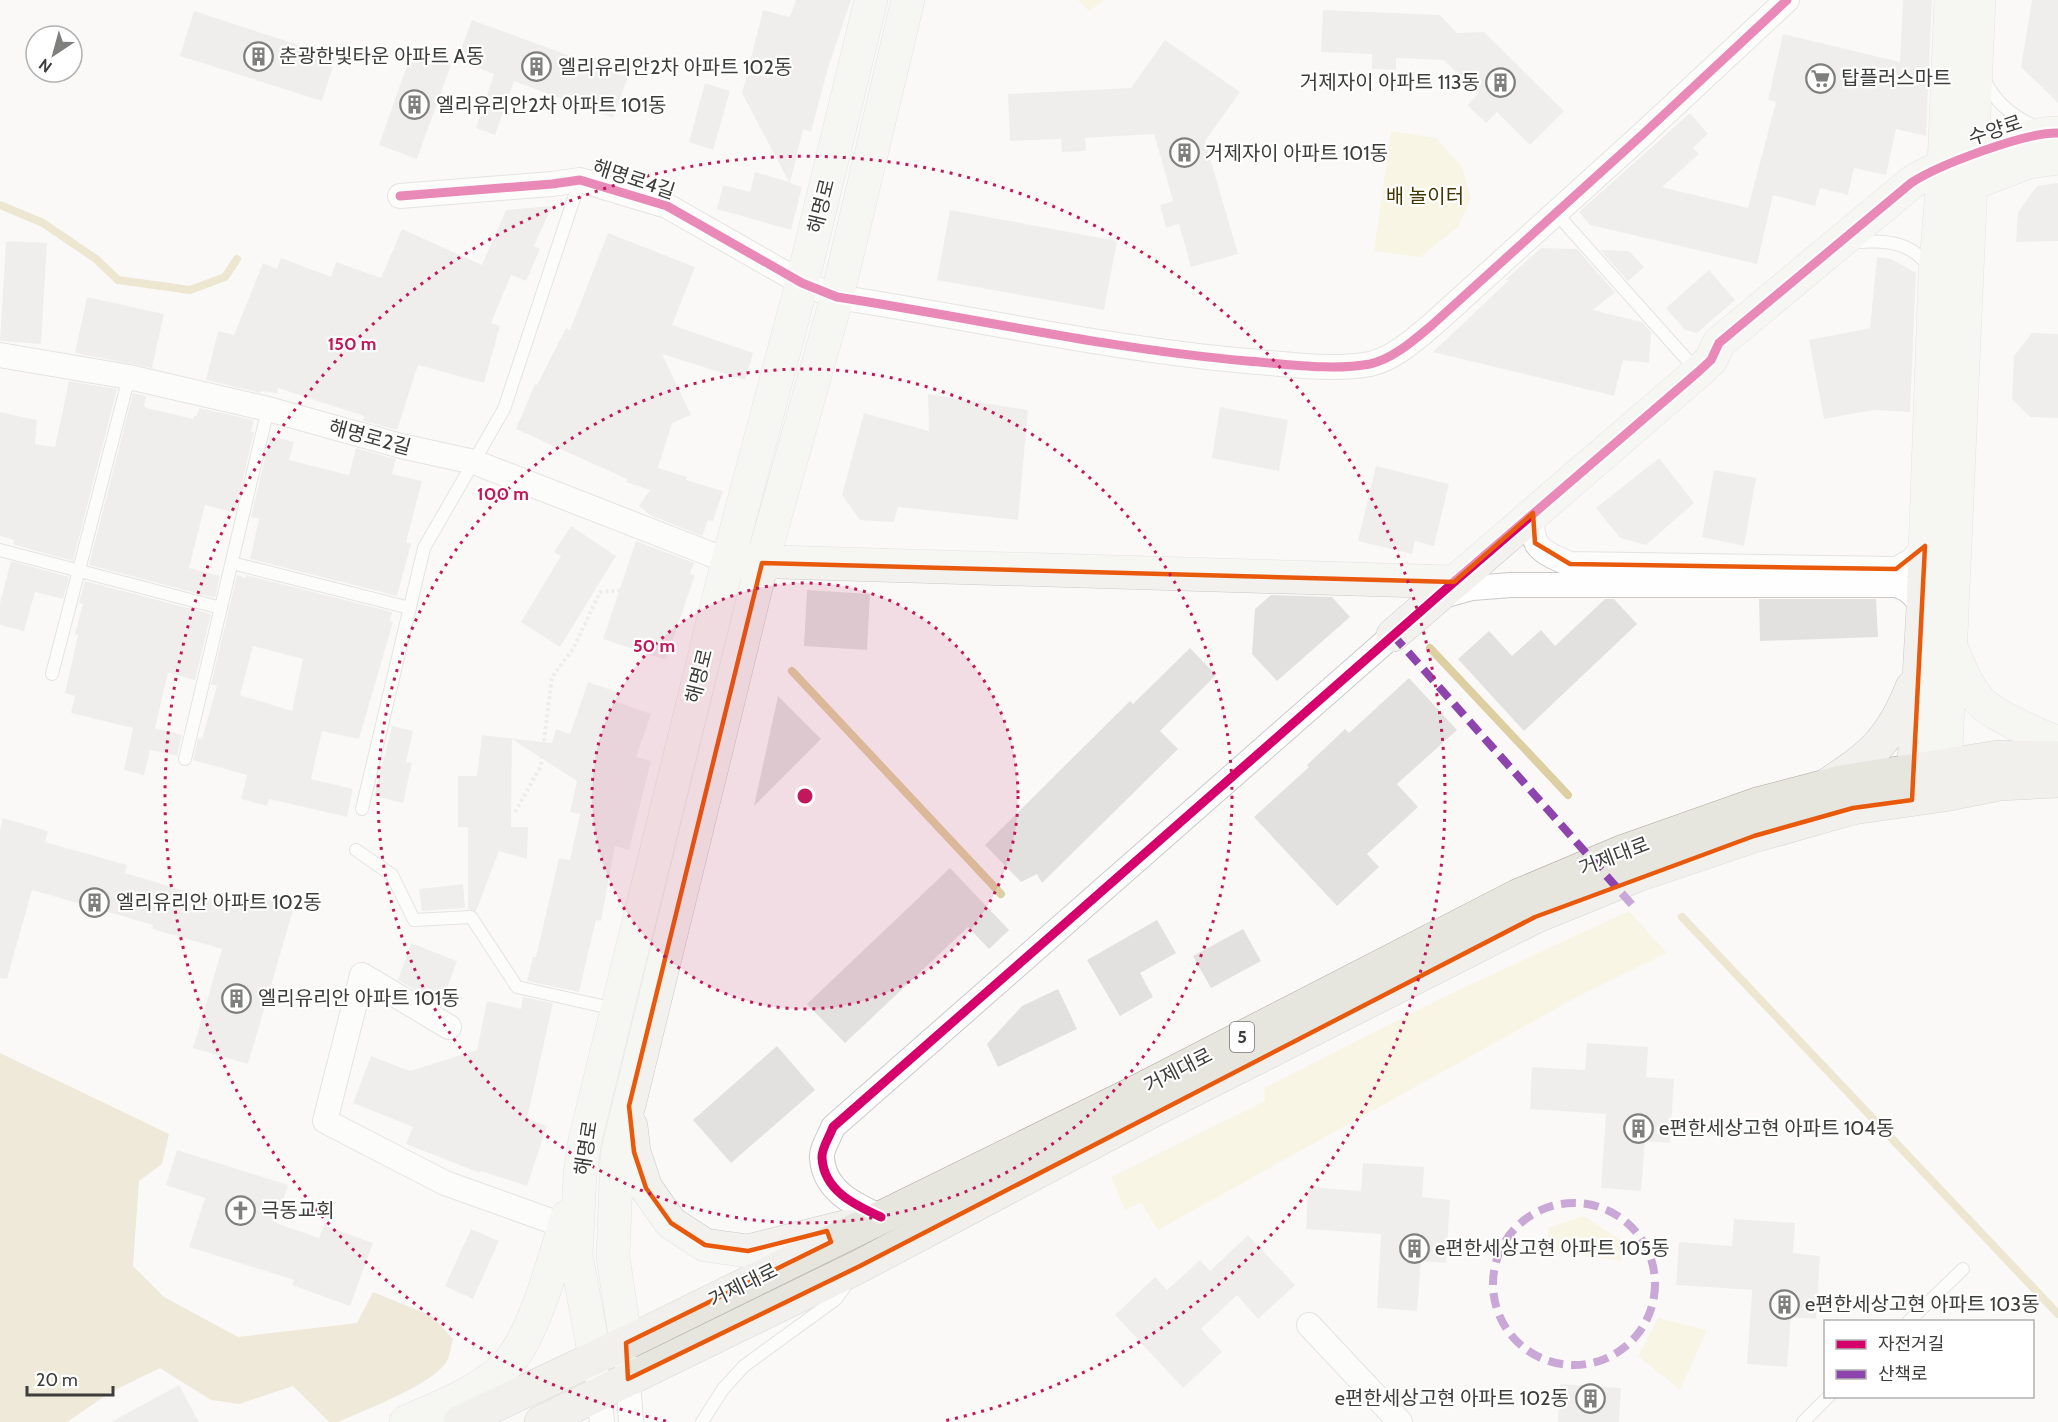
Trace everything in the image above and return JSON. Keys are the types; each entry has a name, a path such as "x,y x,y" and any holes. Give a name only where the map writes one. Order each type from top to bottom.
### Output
{"main road":[{"name":"거제대로","path":"460,1422 626,1343 1134,1093 1517,896 1624,851 1757,804 1824,787 1913,785 1945,780 1999,784 2056,777"},
{"name":"거제대로","path":"541,1422 600,1408 628,1379 860,1266 1156,1109 1535,917 1638,875 1754,836 1853,808 1913,785"}],"street":[{"name":"해명로","path":"595,1358 576,1255 580,1175 585,1140 728,561 802,283 871,0"},
{"name":"해명로","path":"626,1343 614,1257 617,1154 762,562 837,297 908,0"},
{"name":"해명로4길","path":"400,196 580,180 667,206 802,283 837,297 1211,358 1341,367 1372,364 1403,349 1432,325 1787,0"},
{"name":"수양로","path":"1951,0 1957,175"},
{"name":"수양로","path":"1957,175 1977,67 1979,0"},
{"name":"수양로","path":"1957,175 2028,162 2056,141"},
{"path":"1705,366 1719,343 1911,183 1924,174 1957,175"},
{"path":"881,1217 847,1201 828,1180 822,1156 833,1127 1392,635 1705,366 1729,354 1861,242 1957,175"},
{"path":"1913,785 1923,609 1935,275 1957,175"},
{"path":"1945,780 1957,175"},
{"name":"해명로2길","path":"0,355 129,377 268,409 401,446 474,462 728,561"},
{"path":"1533,513 1532,528 1535,543 1552,556 1570,564 1896,569 1911,561 1925,546"},
{"path":"728,561 1444,590 1511,585 1895,585 1907,588 1923,609"},
{"path":"1949,642 1965,679 1982,704 2024,728 2058,742"},
{"path":"1824,787 1857,765 1884,739 1903,710 1920,668"},
{"path":"449,1027 362,975 325,1121 445,1183 565,1226"},
{"path":"629,1106 634,1152 646,1188 671,1223 705,1245 748,1251 881,1217"},
{"path":"406,1422 463,1395 487,1381 509,1363 526,1336 537,1308 580,1175"},
{"path":"1309,1325 1400,1422"},
{"path":"626,1343 632,1422"},
{"path":"595,1358 600,1408"}],"lane":[{"path":"1977,67 1990,92 1999,103 2056,141"},
{"path":"362,809 424,548 504,410 580,180"},
{"path":"1556,213 1705,366"},
{"path":"1861,242 1885,241 1902,245 1923,258 1935,275"},
{"path":"52,674 129,377"},
{"path":"185,759 268,409"},
{"path":"0,550 221,608"},
{"path":"232,563 410,608"},
{"path":"356,850 392,875 414,920 471,917 517,987 616,1009"},
{"path":"702,1422 723,1389 744,1366 836,1299 860,1266"},
{"path":"1910,1320 1963,1269"},
{"path":"1803,1422 1827,1398"}],"path":[{"path":"515,812 541,766 552,677 573,649 600,592 639,589 689,606"}],"highlighted area":[{"path":"1533,513 1535,543 1570,564 1896,569 1925,546 1912,800 1853,808 1754,836 1535,917 860,1266 628,1379 626,1343 831,1242 827,1231 748,1251 705,1245 671,1223 646,1188 634,1152 629,1106 762,563 1454,582"}],"green space":[{"path":"1078,0 1105,0 1089,11"},
{"name":"배 놀이터","path":"1391,131 1436,138 1462,167 1471,199 1458,227 1420,257 1374,251"},
{"path":"1629,911 1667,953 1579,996 1158,1230 1141,1203 1125,1210 1111,1177 1265,1101 1264,1088 1441,998"},
{"path":"1584,1216 1624,1242 1621,1261 1546,1249 1549,1227"},
{"path":"1658,1318 1707,1330 1680,1390 1638,1356"}],"shaded area":[{"path":"0,1053 169,1134 162,1164 139,1181 133,1266 164,1297 238,1337 357,1323 373,1292 432,1316 453,1339 447,1361 440,1370 413,1388 338,1422 329,1422 293,1386 239,1404 211,1400 160,1368 111,1392 67,1422 0,1422"}],"building":[{"path":"796,0 851,0 828,68 811,132 803,129 790,183 802,187 791,230 717,209 723,185 750,192 755,172 789,182 742,93 763,10 790,17"},
{"path":"1903,0 1932,0 1926,136 1896,129 1886,175 1854,168 1848,195 1820,188 1815,206 1773,195 1757,264 1590,225 1579,212 1690,113 1708,134 1693,148 1699,154 1662,187 1748,208 1776,102 1768,100 1783,34 1900,62"},
{"path":"2032,0 2058,0 2058,103 2021,67"},
{"name":"거제자이 아파트 113동","path":"1323,10 1440,15 1457,33 1484,32 1564,111 1530,145 1497,112 1486,123 1467,105 1478,94 1444,60 1396,58 1396,70 1372,69 1372,54 1321,52"},
{"name":"춘광한빛타운 아파트 A동","path":"194,11 336,57 322,101 180,56"},
{"name":"엘리유리안2차 아파트 102동","path":"472,20 628,77 613,118 514,81 495,135 476,128 494,74 457,60"},
{"name":"거제자이 아파트 101동","path":"1165,40 1240,92 1205,141 1238,254 1191,267 1179,224 1166,228 1160,205 1173,201 1154,134 1085,138 1086,151 1062,152 1061,139 1010,141 1008,94 1131,88"},
{"name":"엘리유리안2차 아파트 101동","path":"412,51 451,65 417,159 379,145"},
{"path":"705,83 730,91 713,150 689,142"},
{"path":"2058,183 2058,241 2016,242 2018,212 2037,186"},
{"path":"552,206 534,246 540,249 526,281 511,275 491,323 500,326 484,383 418,365 397,430 363,421 364,416 278,388 277,393 261,391 260,393 206,380 218,331 234,335 263,263 277,269 281,258 331,277 336,262 381,278 402,229 482,265 506,210"},
{"path":"950,210 1117,241 1104,310 937,280"},
{"path":"608,233 695,267 672,325 753,353 745,380 662,354 691,415 672,423 658,468 687,477 686,480 723,491 713,521 708,520 702,536 650,515 639,506 650,490 626,482 627,479 516,429 535,384 537,385 566,328 570,330"},
{"path":"6,241 47,243 41,344 0,341"},
{"path":"1541,248 1577,249 1615,292 1593,310 1642,322 1651,332 1649,363 1623,360 1614,396 1433,352 1509,280 1505,280"},
{"path":"1600,250 1629,251 1644,267 1628,281"},
{"path":"1877,257 1891,259 1916,273 1910,412 1874,410 1824,419 1809,340 1870,328"},
{"path":"1709,270 1735,300 1697,333 1685,330 1666,308"},
{"path":"87,297 164,314 152,368 75,353"},
{"path":"2032,333 2058,334 2058,418 2030,417 2012,399 2014,356"},
{"path":"69,381 117,389 73,561 15,545 14,540 0,536 0,412 37,420 35,444 55,447"},
{"path":"133,393 146,396 144,406 147,408 193,419 197,416 199,408 254,420 251,432 254,432 235,513 205,505 189,568 220,576 215,598 89,565"},
{"path":"928,394 1028,410 1018,520 898,507 894,522 860,520 842,495 864,413 929,431"},
{"path":"1220,407 1288,420 1279,471 1212,458"},
{"path":"270,436 294,442 289,460 349,475 356,448 396,459 392,474 422,481 406,542 411,544 397,596 250,559 259,519 251,517"},
{"path":"1659,458 1694,503 1646,545 1620,538 1596,508"},
{"path":"1376,466 1449,484 1434,546 1415,541 1412,554 1358,541"},
{"path":"1714,470 1756,478 1744,546 1702,537"},
{"path":"571,526 616,556 560,647 521,622 561,556 554,552"},
{"path":"636,541 694,563 690,574 695,575 666,660 603,639"},
{"path":"11,561 69,577 63,599 35,592 24,631 0,625 0,603"},
{"path":"237,575 246,578 246,575 392,612 390,621 393,622 359,739 322,731 311,779 353,789 347,817 269,799 267,806 241,799 247,775 193,760 198,738 202,739 217,686 211,684","holes":["253,646 303,659 292,711 240,695"]},
{"path":"85,581 211,614 195,680 168,673 155,728 182,735 177,756 150,750 144,775 124,770 133,728 71,713 75,696 65,693 78,635 75,634 83,604 79,603"},
{"path":"807,590 870,594 867,650 804,646"},
{"path":"1271,595 1332,597 1350,617 1277,681 1252,654 1255,609"},
{"path":"1605,599 1614,599 1637,624 1524,731 1458,659 1489,631 1512,656 1541,630 1555,646"},
{"path":"1759,599 1876,599 1878,637 1760,641"},
{"path":"1190,648 1216,675 1160,731 1178,749 1042,883 1037,874 1021,882 985,845 1130,701 1133,704"},
{"path":"1409,678 1457,730 1397,784 1418,807 1367,854 1379,867 1337,906 1254,817 1309,767 1307,765 1345,729 1349,733"},
{"path":"588,682 617,692 614,701 651,714 636,757 651,761 629,850 615,846 601,921 596,920 579,992 527,981 533,957 536,957 559,858 570,860 580,814 570,812 577,781 512,739 511,827 528,827 527,859 499,851 476,911 468,909 468,827 458,827 458,776 477,776 482,735 552,743 556,729 570,734"},
{"path":"778,696 821,739 754,806"},
{"path":"392,726 413,731 406,762 412,763 403,803 374,796"},
{"path":"3,818 48,831 45,842 127,865 125,873 239,907 243,892 294,907 248,1064 193,1048 222,949 152,929 153,925 32,890 7,979 0,978 0,830"},
{"path":"950,868 1009,930 989,949 968,927 845,1043 807,1004"},
{"path":"463,884 465,908 422,911 419,889"},
{"path":"1157,920 1176,953 1140,973 1153,997 1120,1016 1087,960"},
{"path":"1243,929 1261,961 1211,988 1193,956"},
{"path":"411,943 457,961 442,1002 398,980"},
{"path":"1058,989 1077,1029 998,1067 987,1044 1022,1006"},
{"path":"523,997 553,1003 527,1119 547,1126 527,1186 481,1171 480,1173 406,1144 413,1127 353,1103 371,1056 410,1071 477,1050 487,1001 521,1009"},
{"name":"e편한세상고현 아파트 104동","path":"1587,1043 1648,1047 1646,1077 1674,1079 1670,1143 1645,1141 1641,1191 1601,1188 1606,1114 1530,1109 1532,1067 1585,1070"},
{"path":"777,1046 815,1090 731,1163 693,1120"},
{"name":"극동교회","path":"177,1150 288,1185 276,1223 319,1238 324,1225 373,1243 350,1306 292,1285 294,1280 189,1247 205,1198 166,1185"},
{"name":"e편한세상고현 아파트 105동","path":"1363,1163 1424,1167 1422,1197 1450,1200 1446,1263 1421,1261 1417,1311 1377,1308 1381,1234 1306,1229 1308,1187 1361,1191"},
{"name":"e편한세상고현 아파트 103동","path":"1734,1219 1795,1223 1793,1253 1820,1256 1816,1319 1791,1317 1787,1367 1747,1364 1752,1290 1676,1285 1679,1242 1732,1246"},
{"path":"471,1229 499,1241 473,1299 445,1286"},
{"path":"1248,1235 1295,1285 1258,1319 1237,1295 1201,1329 1222,1352 1183,1388 1115,1315 1155,1277 1167,1290 1200,1260 1210,1271"},
{"name":"e편한세상고현 아파트 102동","path":"1560,1384 1621,1388 1619,1422 1558,1422"},
{"path":"179,1385 199,1422 111,1422"}],"waterway":[{"path":"0,205 43,223 96,259 118,280 190,290 225,277 237,259"},
{"path":"1430,648 1568,795"},
{"path":"792,671 1001,894"},
{"path":"1682,917 2058,1314"}],"marked path":[{"path":"1393,635 1634,907"},
{"path":"1574,1203 1605,1209 1631,1227 1649,1253 1655,1284 1649,1315 1631,1341 1605,1359 1574,1365 1543,1359 1517,1341 1499,1315 1493,1284 1499,1253 1517,1227 1543,1209 1574,1203"}],"cycle path":[{"path":"400,196 580,180 667,206 802,283 837,297 1195,356 1309,366 1340,367 1370,364 1379,362 1411,343 1432,325 1787,0"},
{"path":"881,1217 851,1202 828,1179 822,1154 833,1127 1454,582 1698,372 1711,360 1719,343 1911,183 1941,167 1983,151 2025,138 2058,133"}],"place":[{"name":"춘광한빛타운 아파트 A동","path":"258,56"},
{"name":"엘리유리안2차 아파트 102동","path":"537,67"},
{"name":"탑플러스마트","path":"1820,78"},
{"name":"거제자이 아파트 113동","path":"1501,82"},
{"name":"엘리유리안2차 아파트 101동","path":"415,105"},
{"name":"거제자이 아파트 101동","path":"1184,153"},
{"name":"엘리유리안 아파트 102동","path":"95,902"},
{"name":"엘리유리안 아파트 101동","path":"237,998"},
{"name":"e편한세상고현 아파트 104동","path":"1638,1128"},
{"name":"극동교회","path":"240,1210"},
{"name":"e편한세상고현 아파트 105동","path":"1414,1248"},
{"name":"e편한세상고현 아파트 103동","path":"1784,1304"},
{"name":"e편한세상고현 아파트 102동","path":"1590,1398"}]}
